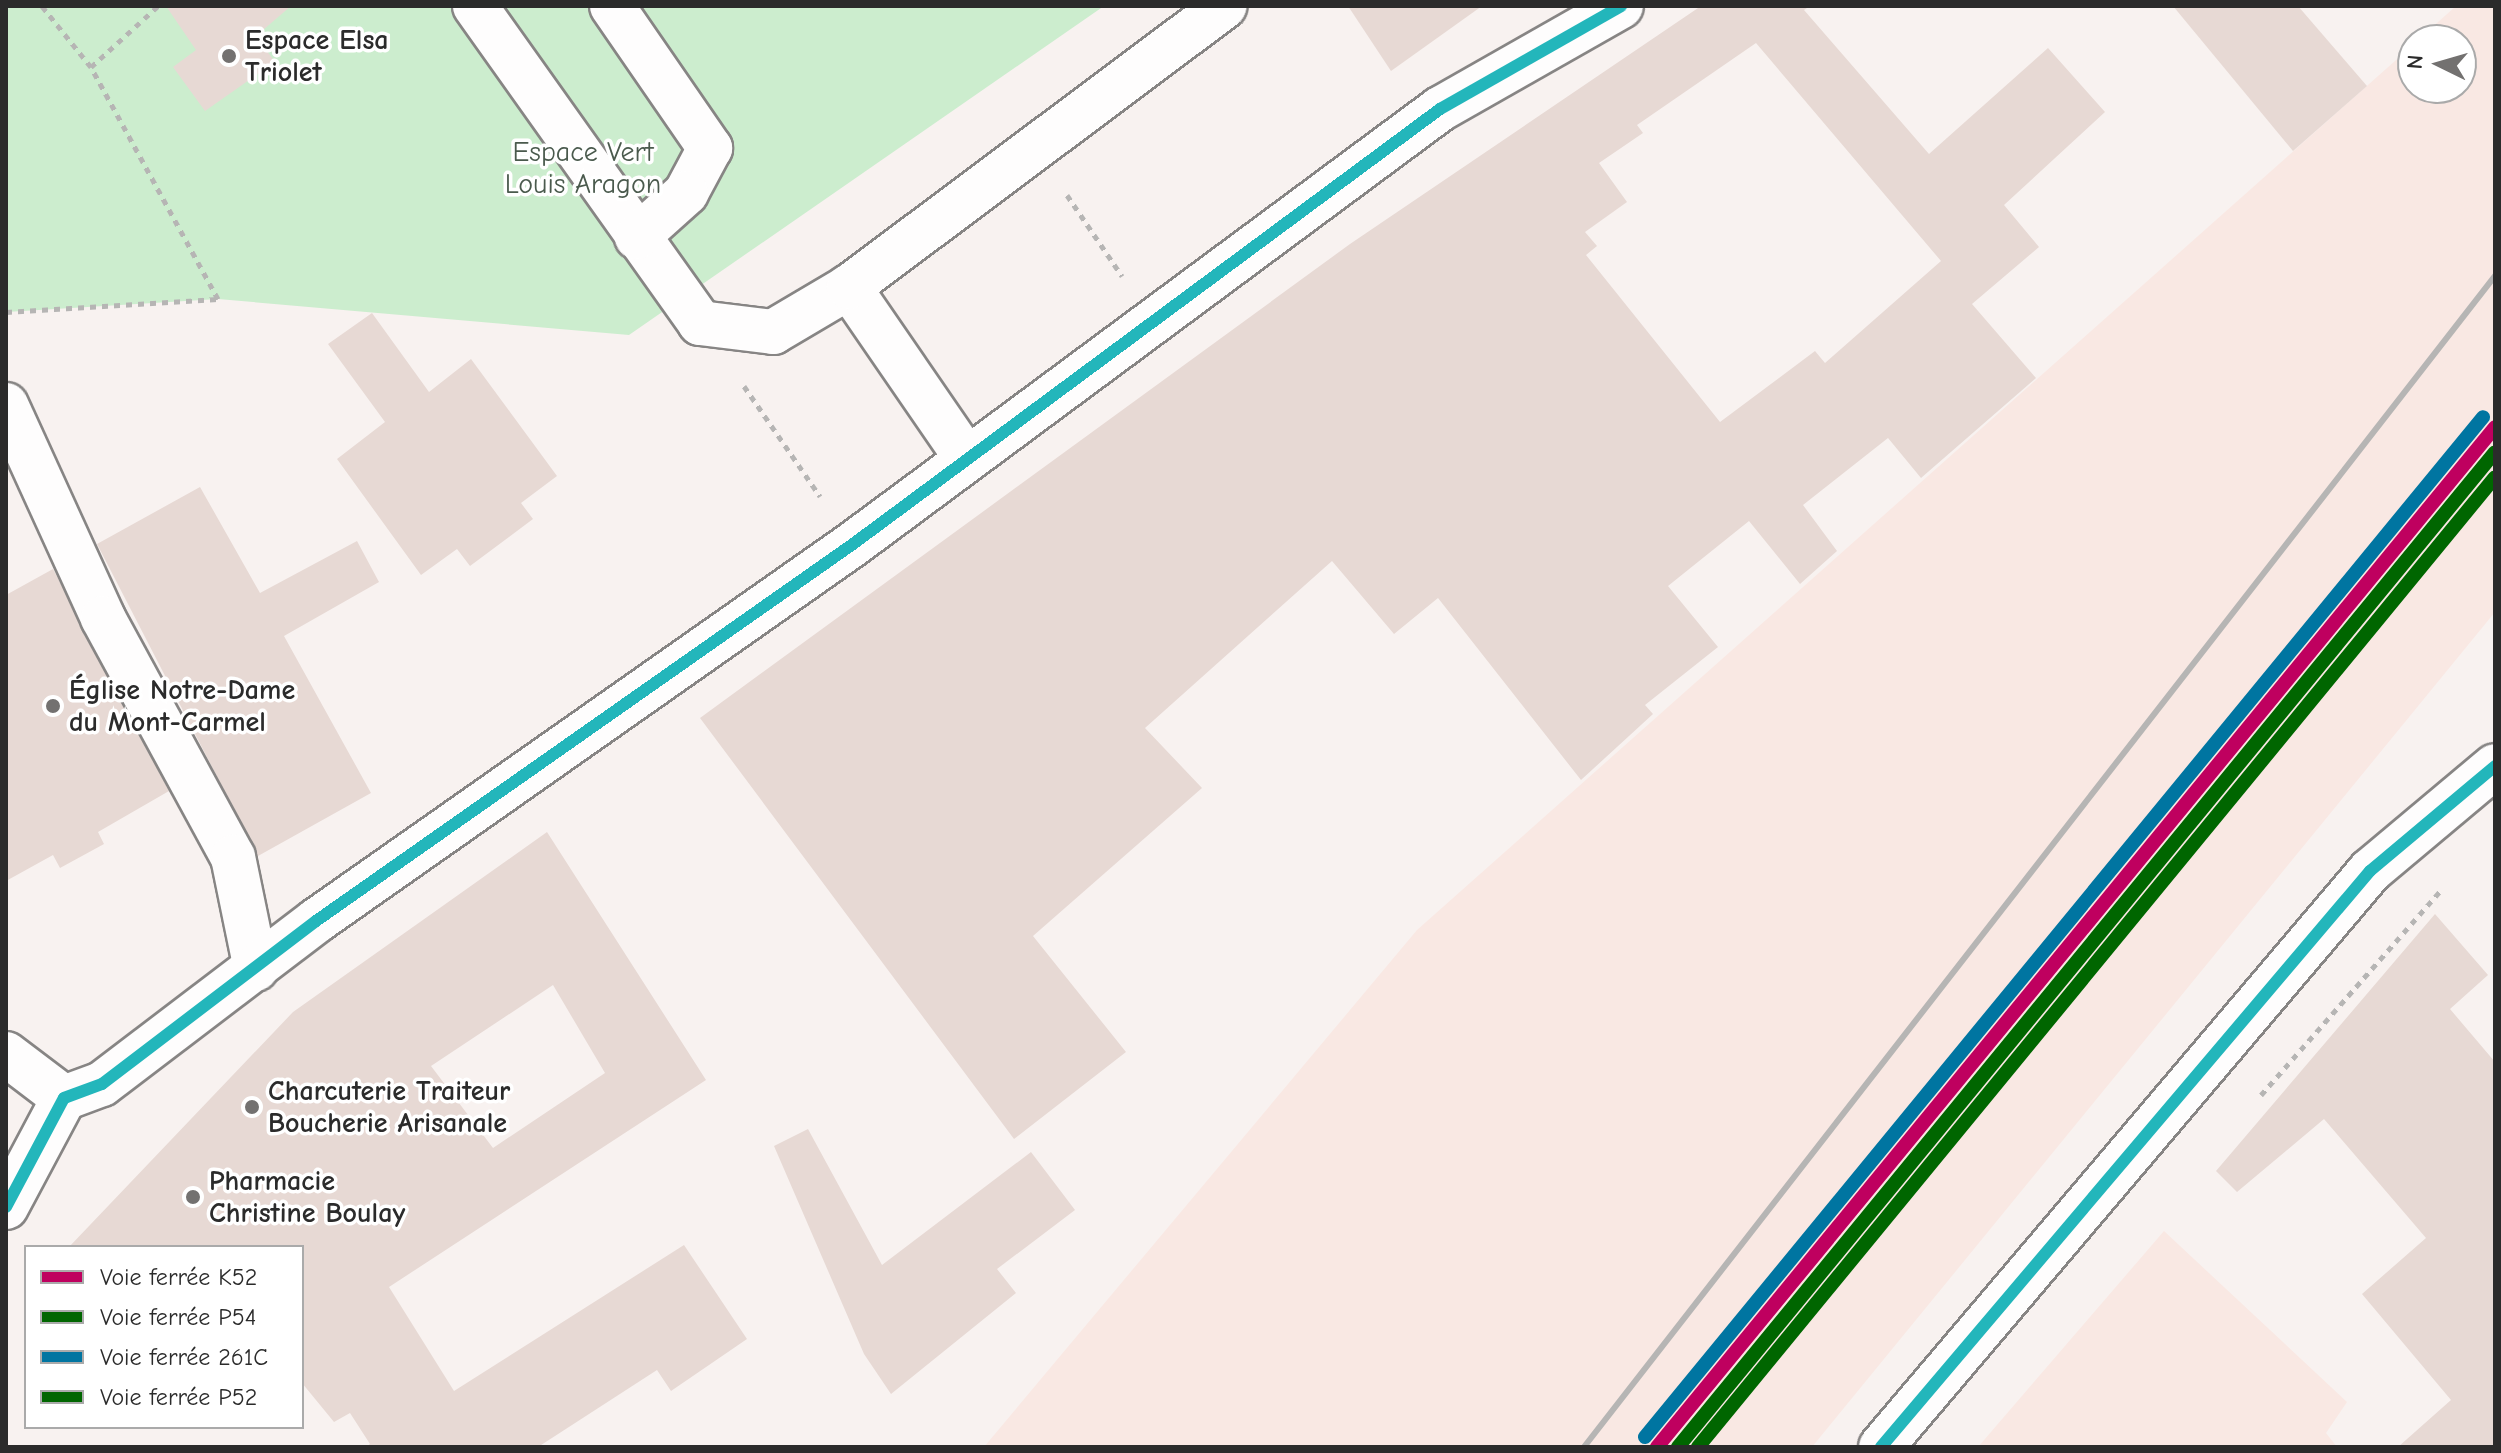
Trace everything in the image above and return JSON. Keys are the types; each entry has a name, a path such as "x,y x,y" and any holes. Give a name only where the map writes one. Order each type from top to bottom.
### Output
{"street":[{"path":"612,6 710,148 686,193 637,237"},
{"path":"497,14 637,237 700,323 773,332 849,287 1224,6"},
{"path":"8,1206 64,1098 102,1084 256,969 853,544 1440,109 1621,6"},
{"path":"849,287 967,459"},
{"path":"6,405 103,618 233,857 256,969"},
{"path":"1881,1447 2370,871 2495,766"},
{"path":"6,1054 64,1098"}],"path":[{"path":"6,312 218,299 91,67 42,6"},
{"path":"91,67 158,6"},
{"path":"1035,148 1153,321"},
{"path":"700,323 853,544"}],"shaded area":[{"path":"2456,6 2495,6 2495,612 1812,1447 984,1447 1417,930 2397,59 2397,104 2477,104 2477,24 2436,24"},
{"path":"2164,1231 2347,1402 2326,1433 2337,1447 1978,1447"}],"green space":[{"name":"Espace Vert Louis Aragon","path":"6,6 1104,6 629,335 218,299 6,312"}],"building":[{"name":"Espace Elsa Triolet","path":"166,6 291,6 256,36 275,62 205,111 173,67 196,50"},
{"path":"1348,6 1482,6 1391,71"},
{"path":"1701,6 1810,6 1804,10 1929,154 2048,48 2105,112 2004,205 2039,247 1972,304 2036,378 1921,478 1888,438 1803,505 1837,551 1800,584 1749,521 1668,586 1718,647 1645,705 1653,714 1581,780 1438,598 1394,634 1332,561 1145,728 1202,788 1033,936 1126,1052 1014,1139 700,718 1350,244","holes":["1756,43 1941,261 1825,363 1815,351 1720,422 1586,255 1597,246 1585,232 1627,202 1599,163 1643,133 1637,125"]},
{"path":"2173,6 2298,6 2367,86 2293,151"},
{"path":"372,313 429,392 471,359 557,476 521,503 533,519 470,566 457,549 421,575 337,459 385,422 328,344"},
{"path":"200,487 260,593 357,541 379,582 284,636 371,793 258,856 97,544"},
{"name":"Église Notre-Dame du Mont-Carmel","path":"53,569 169,791 98,832 104,844 60,868 53,855 6,881 6,595"},
{"path":"547,832 706,1080 389,1287 454,1391 684,1245 747,1339 671,1391 657,1370 538,1447 366,1447 370,1444 350,1413 334,1422 304,1385 304,1245 71,1245 293,1012","holes":["553,985 605,1073 493,1148 431,1066"]},
{"path":"2435,914 2488,975 2450,1009 2495,1062 2495,1447 2398,1447 2451,1400 2362,1294 2426,1238 2324,1119 2237,1192 2216,1171"},
{"path":"808,1129 882,1265 1031,1152 1075,1210 997,1269 1016,1293 891,1394 864,1354 774,1146"}],"railway":[{"path":"1584,1447 2495,276"}],"rail line":[{"name":"261C","path":"1645,1437 2483,417"},
{"name":"K52","path":"1657,1447 2495,427"},
{"name":"P54","path":"1678,1447 2495,452"},
{"name":"P52","path":"1698,1447 2495,477"}],"transit line":[{"path":"6,1207 64,1098 102,1084 316,921 853,544 1440,109 1621,6"},
{"path":"1881,1447 2370,871 2495,766"}],"place":[{"name":"Espace Elsa Triolet","path":"229,56"},
{"name":"Église Notre-Dame du Mont-Carmel","path":"53,706"},
{"name":"Charcuterie Traiteur Boucherie Arisanale","path":"252,1107"},
{"name":"Pharmacie Christine Boulay","path":"193,1197"}]}
